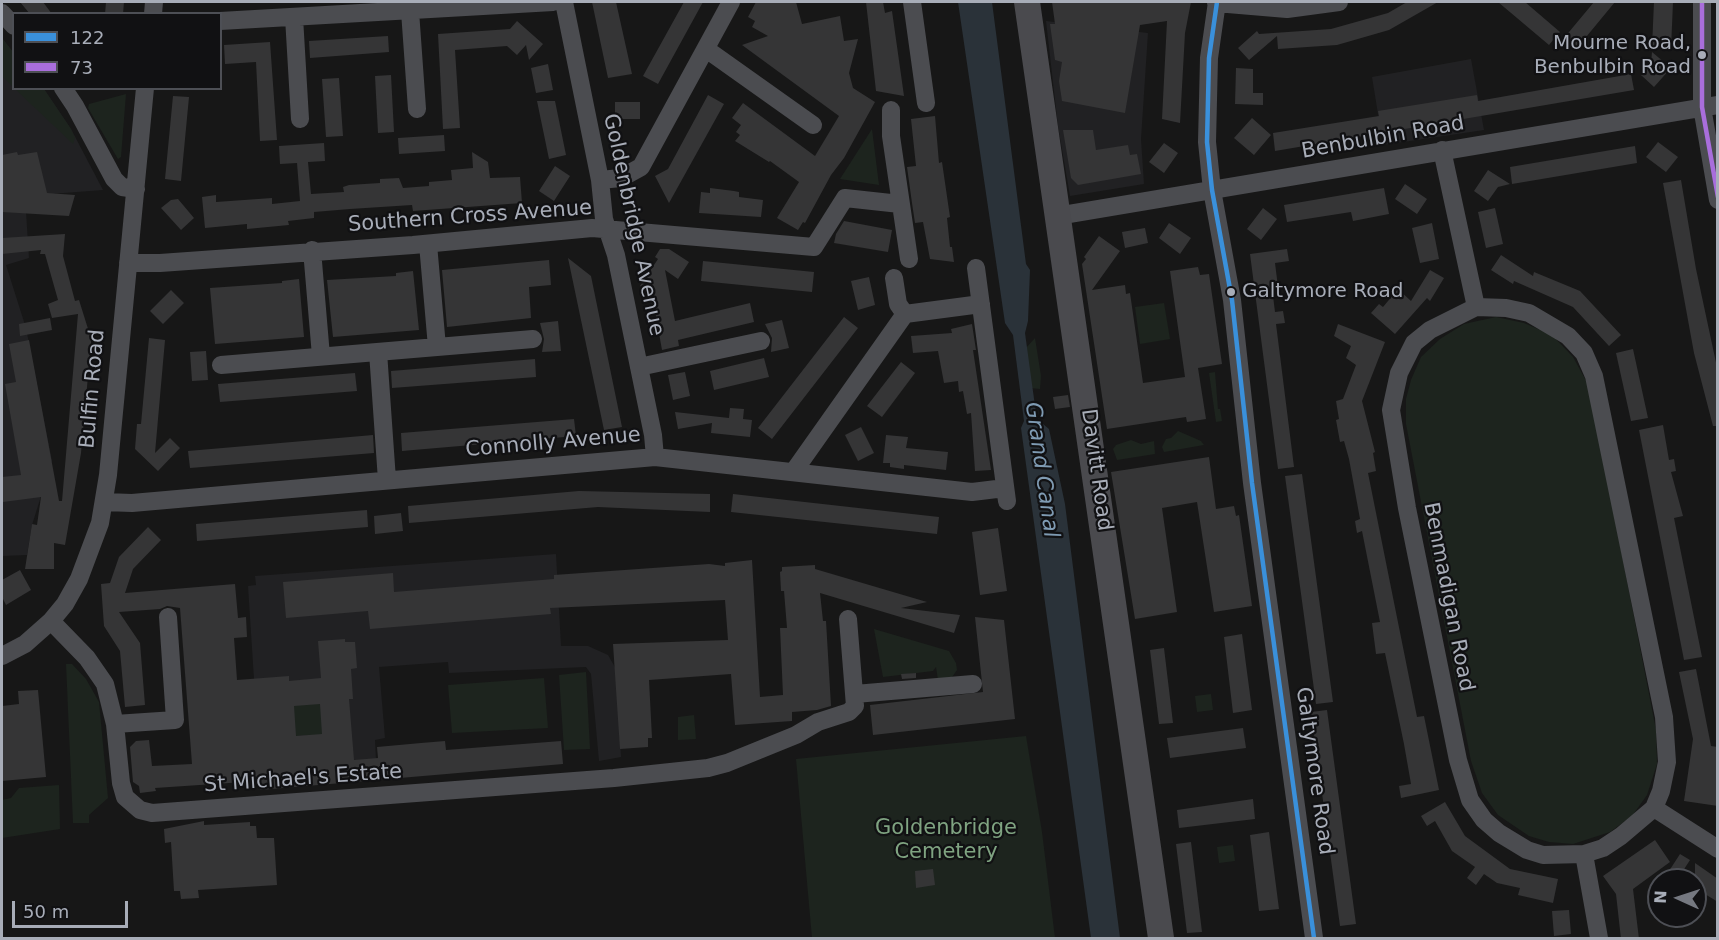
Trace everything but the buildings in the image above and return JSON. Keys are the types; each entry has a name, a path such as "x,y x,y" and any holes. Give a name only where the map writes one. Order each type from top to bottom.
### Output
{"main road":[{"name":"Davitt Road","path":"1027,2 1090,427 1161,939"}],"street":[{"path":"222,21 554,2"},
{"name":"Goldenbridge Avenue","path":"564,2 600,180 607,230 616,255 655,458"},
{"path":"600,180 621,178 640,167 731,2"},
{"path":"912,2 926,103"},
{"path":"1216,2 1287,9 1339,2"},
{"name":"Galtymore Road","path":"1216,2 1209,58 1207,102 1207,142 1212,190 1232,300 1253,493 1314,939"},
{"path":"1702,2 1718,200"},
{"path":"410,11 417,110"},
{"path":"294,17 300,119"},
{"path":"706,49 813,125"},
{"path":"64,90 114,179 122,187 136,189"},
{"name":"Bulfin Road","path":"2,656 25,644 51,621 79,579 100,523 104,502 145,90"},
{"name":"Benbulbin Road","path":"1057,216 1710,106"},
{"path":"891,110 900,204 909,259"},
{"path":"1442,150 1476,307"},
{"name":"Southern Cross Avenue","path":"128,263 160,263 312,250 428,244 592,228 814,247 845,198 900,204"},
{"path":"428,244 437,347"},
{"path":"312,250 321,356"},
{"path":"794,471 905,314 981,304 976,268"},
{"path":"894,278 898,304 905,314"},
{"name":"Connolly Avenue","path":"104,502 132,503 655,458 1006,495 981,304"},
{"name":"Benmadigan Road","path":"1476,307 1506,308 1530,313 1568,336 1584,353 1594,375 1664,717 1667,762 1661,791 1654,808 1621,836 1584,854 1543,855 1527,850 1499,833 1484,820 1470,800 1458,760 1407,508 1391,410 1399,373 1414,343 1452,317 1476,307"},
{"path":"221,365 533,339"},
{"path":"639,367 761,341"},
{"path":"378,352 387,480"},
{"path":"115,724 175,720 168,617"},
{"path":"848,619 855,693 973,684"},
{"name":"St Michael's Estate","path":"51,621 87,658 105,684 115,724 121,783 125,797 140,810 152,813 688,770 727,763 796,735 818,722 849,712 855,706 855,693"},
{"path":"1654,808 1718,849"},
{"path":"1584,854 1599,939"}],"shaded area":[{"path":"1046,21 1148,33 1141,139 1144,184 1070,196 1058,126"},
{"path":"2,38 12,51 12,90 45,90 71,129 103,190 25,196 29,258 6,265 26,328 52,461 32,525 27,555 2,556"},
{"path":"1471,59 1484,130 1383,145 1372,77"},
{"path":"556,554 561,646 588,646 608,655 616,669 621,757 599,761 591,674 586,667 449,673 448,662 379,667 385,738 375,740 377,779 261,788 248,586 256,585 255,576"}],"green space":[{"path":"2,38 12,51 12,86 2,76"},
{"path":"16,90 45,90 71,129 75,138 73,144"},
{"path":"126,94 121,157 118,159 88,108 89,104"},
{"path":"872,129 879,185 840,179"},
{"path":"1164,303 1170,339 1140,344 1135,307"},
{"path":"1496,317 1524,323 1552,335 1573,357 1589,386 1656,730 1657,764 1647,795 1632,816 1610,832 1573,844 1549,842 1529,836 1498,815 1482,793 1471,761 1406,424 1406,399 1421,357 1440,339 1464,324"},
{"path":"1035,338 1041,376 1040,389 1030,388 1025,349"},
{"path":"1215,372 1218,409 1220,409 1222,421 1216,422 1209,373"},
{"path":"1178,431 1201,441 1204,445 1164,452 1162,447 1166,439 1171,438"},
{"path":"1131,440 1141,444 1154,441 1155,454 1117,460 1113,449 1116,445"},
{"path":"874,629 949,651 957,670 952,677 938,680 936,667 933,671 883,677"},
{"path":"66,664 72,664 86,679 99,702 108,798 89,815 89,823 73,823"},
{"path":"586,672 590,749 564,750 559,675"},
{"path":"544,678 548,728 452,733 448,685"},
{"path":"1211,694 1213,710 1197,712 1195,696"},
{"path":"289,697 320,704 327,747 307,746 306,735 296,736"},
{"path":"694,715 696,739 678,740 678,717"},
{"name":"Goldenbridge Cemetery","path":"1026,736 1042,832 1055,938 812,938 796,759"},
{"path":"59,785 60,829 2,838 2,800 11,798 19,788"},
{"path":"1233,845 1235,861 1219,863 1217,847"}],"water":[{"name":"Grand Canal","path":"958,2 992,2 1026,264 1030,270 1028,321 1025,333 1037,419 1049,429 1065,504 1120,938 1091,938 1021,428 1024,421 1013,335 1005,323"}],"transit line":[{"name":"122","path":"1217,2 1209,58 1207,142 1212,190 1232,300 1252,483 1314,938"},
{"name":"73","path":"1702,2 1702,107 1718,197"}],"place":[{"name":"Mourne Road, Benbulbin Road","path":"1702,55"},
{"name":"Galtymore Road","path":"1231,292"}]}
